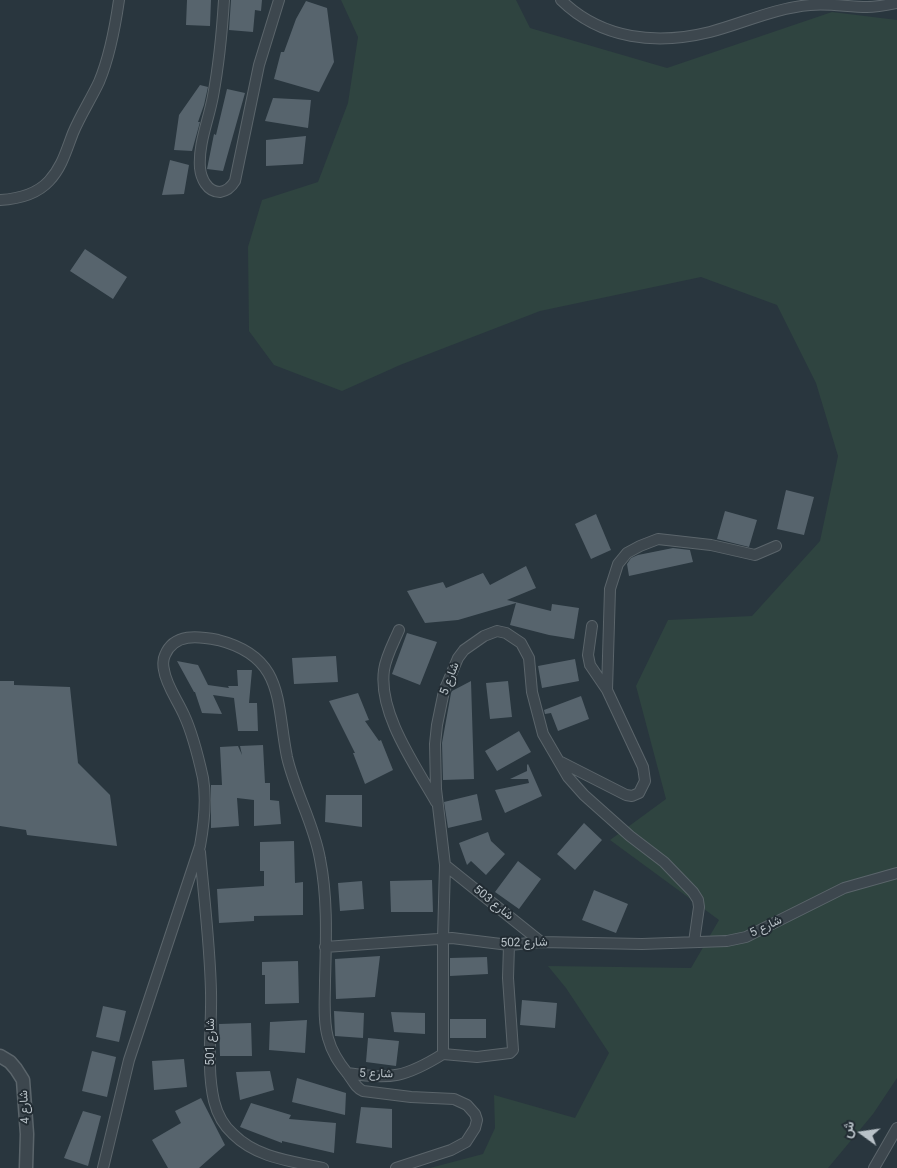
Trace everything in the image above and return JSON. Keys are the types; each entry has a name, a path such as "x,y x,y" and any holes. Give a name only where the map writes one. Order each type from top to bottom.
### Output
{"street":[{"path":"0,200 26,195 38,190 49,181 59,168 67,153 72,134 104,70 119,0"},
{"path":"224,0 218,64 200,158 202,177 205,183 215,191 221,192 231,187 235,181 259,64 279,0"},
{"path":"561,0 571,10 601,28 631,36 655,39 710,32 769,13 808,5 823,4 867,7 897,3"},
{"path":"607,690 610,589 618,564 627,553 658,539 711,545 755,555 776,546"},
{"path":"560,762 626,795 636,795 643,787 645,777 643,767 607,690 590,665 588,655 592,626"},
{"path":"399,630 384,668 383,685 385,697 400,736 438,805"},
{"name":"شارع 5","path":"103,1168 129,1060 200,846 204,824 203,778 186,718 164,670 164,656 172,644 184,637 210,638 234,645 246,651 258,659 273,682 288,759 320,857 325,890 326,1026 332,1050 338,1063 347,1073 394,1076 420,1068 443,1054 445,865 438,805 435,744 444,691 458,658 474,642 484,636 497,632 506,633 521,643 529,658 532,692 544,734 568,777 584,795 630,836 658,856 693,892 698,900 699,907 694,942 727,942 746,937 844,888 897,873"},
{"name":"شارع 501","path":"200,846 211,990 210,1079 215,1103 221,1118 232,1134 257,1152 323,1168"},
{"name":"شارع 503","path":"445,865 541,942"},
{"name":"شارع 502","path":"326,947 443,939 462,939 509,945 541,942 642,944 694,942"},
{"path":"443,1054 477,1057 510,1053 513,1050 508,978 509,945"},
{"name":"شارع 4","path":"0,1056 10,1062 23,1080 26,1168"},
{"path":"347,1073 358,1088 369,1093 454,1099 467,1105 475,1114 477,1120 475,1128 466,1142 452,1150 396,1168"},
{"path":"874,1168 897,1128"}],"green space":[{"path":"341,0 516,0 530,28 667,68 832,12 897,20 897,1078 873,1114 828,1168 430,1168 483,1154 495,1128 494,1095 575,1118 609,1053 566,988 548,966 691,968 719,920 610,840 666,799 636,686 668,620 752,616 820,541 838,456 816,383 777,305 701,277 540,311 400,365 342,391 274,365 249,331 248,247 262,200 318,182 348,103 358,37"}],"building":[{"path":"187,0 211,0 210,26 186,25"},
{"path":"231,0 262,0 261,11 255,10 253,32 229,30"},
{"path":"306,1 327,8 334,62 319,92 274,79 281,52 284,52 296,19"},
{"path":"200,85 208,87 192,151 174,150 179,115"},
{"path":"227,89 245,93 223,171 207,169 214,134 216,135"},
{"path":"273,98 311,100 308,128 265,121"},
{"path":"306,136 303,164 266,166 266,140"},
{"path":"170,160 189,165 184,194 162,195"},
{"path":"85,249 127,277 113,299 70,271"},
{"path":"786,490 814,497 804,535 777,529"},
{"path":"725,511 757,520 749,547 717,539"},
{"path":"596,514 611,550 591,559 575,524"},
{"path":"673,548 690,550 693,562 629,576 627,564 631,558"},
{"path":"526,566 536,588 507,600 551,611 552,604 579,608 574,639 510,625 516,603 458,620 425,623 407,591 443,582 446,588 483,573 490,585"},
{"path":"407,633 437,642 420,685 392,674"},
{"path":"336,656 338,682 294,684 292,658"},
{"path":"575,659 579,681 542,688 538,666"},
{"path":"177,661 198,665 208,685 229,688 228,686 238,686 237,670 252,670 249,703 257,703 258,731 238,731 234,698 213,695 222,714 202,713 195,692"},
{"path":"0,681 14,681 14,685 70,687 78,763 110,795 117,846 27,835 26,830 0,826"},
{"path":"471,681 474,779 443,780 442,743 451,693"},
{"path":"508,681 512,717 490,719 486,683"},
{"path":"358,693 369,720 365,721 379,741 381,740 393,770 365,784 353,753 355,753 329,701"},
{"path":"581,696 589,719 558,731 551,713 545,714 544,710"},
{"path":"519,731 531,752 497,771 485,751"},
{"path":"263,745 265,783 270,783 270,800 279,801 281,824 254,826 254,800 237,798 239,826 211,828 211,785 222,785 220,747 238,746 242,755 240,746"},
{"path":"528,764 542,796 505,813 495,790 529,783 528,779 510,779 527,771"},
{"path":"477,794 482,820 448,828 444,802"},
{"path":"326,795 362,795 362,827 325,822"},
{"path":"584,823 602,840 575,870 557,854"},
{"path":"488,832 491,841 505,854 486,875 471,861 467,865 459,843"},
{"path":"294,841 295,883 303,882 303,915 254,916 254,921 219,923 217,889 264,886 264,871 260,871 260,842"},
{"path":"518,861 541,879 519,909 495,892"},
{"path":"432,880 433,912 391,912 390,881"},
{"path":"362,881 364,909 340,911 338,883"},
{"path":"594,890 628,904 616,933 582,920"},
{"path":"380,956 375,997 336,999 335,959"},
{"path":"487,957 488,974 450,976 450,958"},
{"path":"298,961 299,1003 265,1004 265,975 262,975 262,962"},
{"path":"522,1000 557,1003 555,1028 520,1025"},
{"path":"103,1006 126,1011 119,1042 96,1037"},
{"path":"334,1011 364,1013 363,1038 335,1036"},
{"path":"391,1012 425,1013 425,1034 394,1032"},
{"path":"450,1019 486,1019 486,1038 450,1038"},
{"path":"307,1020 305,1053 269,1050 270,1022"},
{"path":"251,1023 252,1056 220,1056 219,1024"},
{"path":"368,1038 399,1041 396,1066 366,1062"},
{"path":"92,1051 116,1057 107,1097 82,1091"},
{"path":"184,1059 187,1087 154,1090 152,1061"},
{"path":"270,1071 274,1090 240,1100 236,1072"},
{"path":"297,1078 346,1093 345,1115 292,1102"},
{"path":"201,1098 225,1145 199,1168 168,1168 152,1140 181,1123 175,1111"},
{"path":"251,1103 291,1115 289,1119 336,1123 334,1153 282,1141 282,1143 240,1127"},
{"path":"361,1107 392,1109 392,1148 356,1143"},
{"path":"83,1111 101,1116 88,1166 64,1158"}]}
